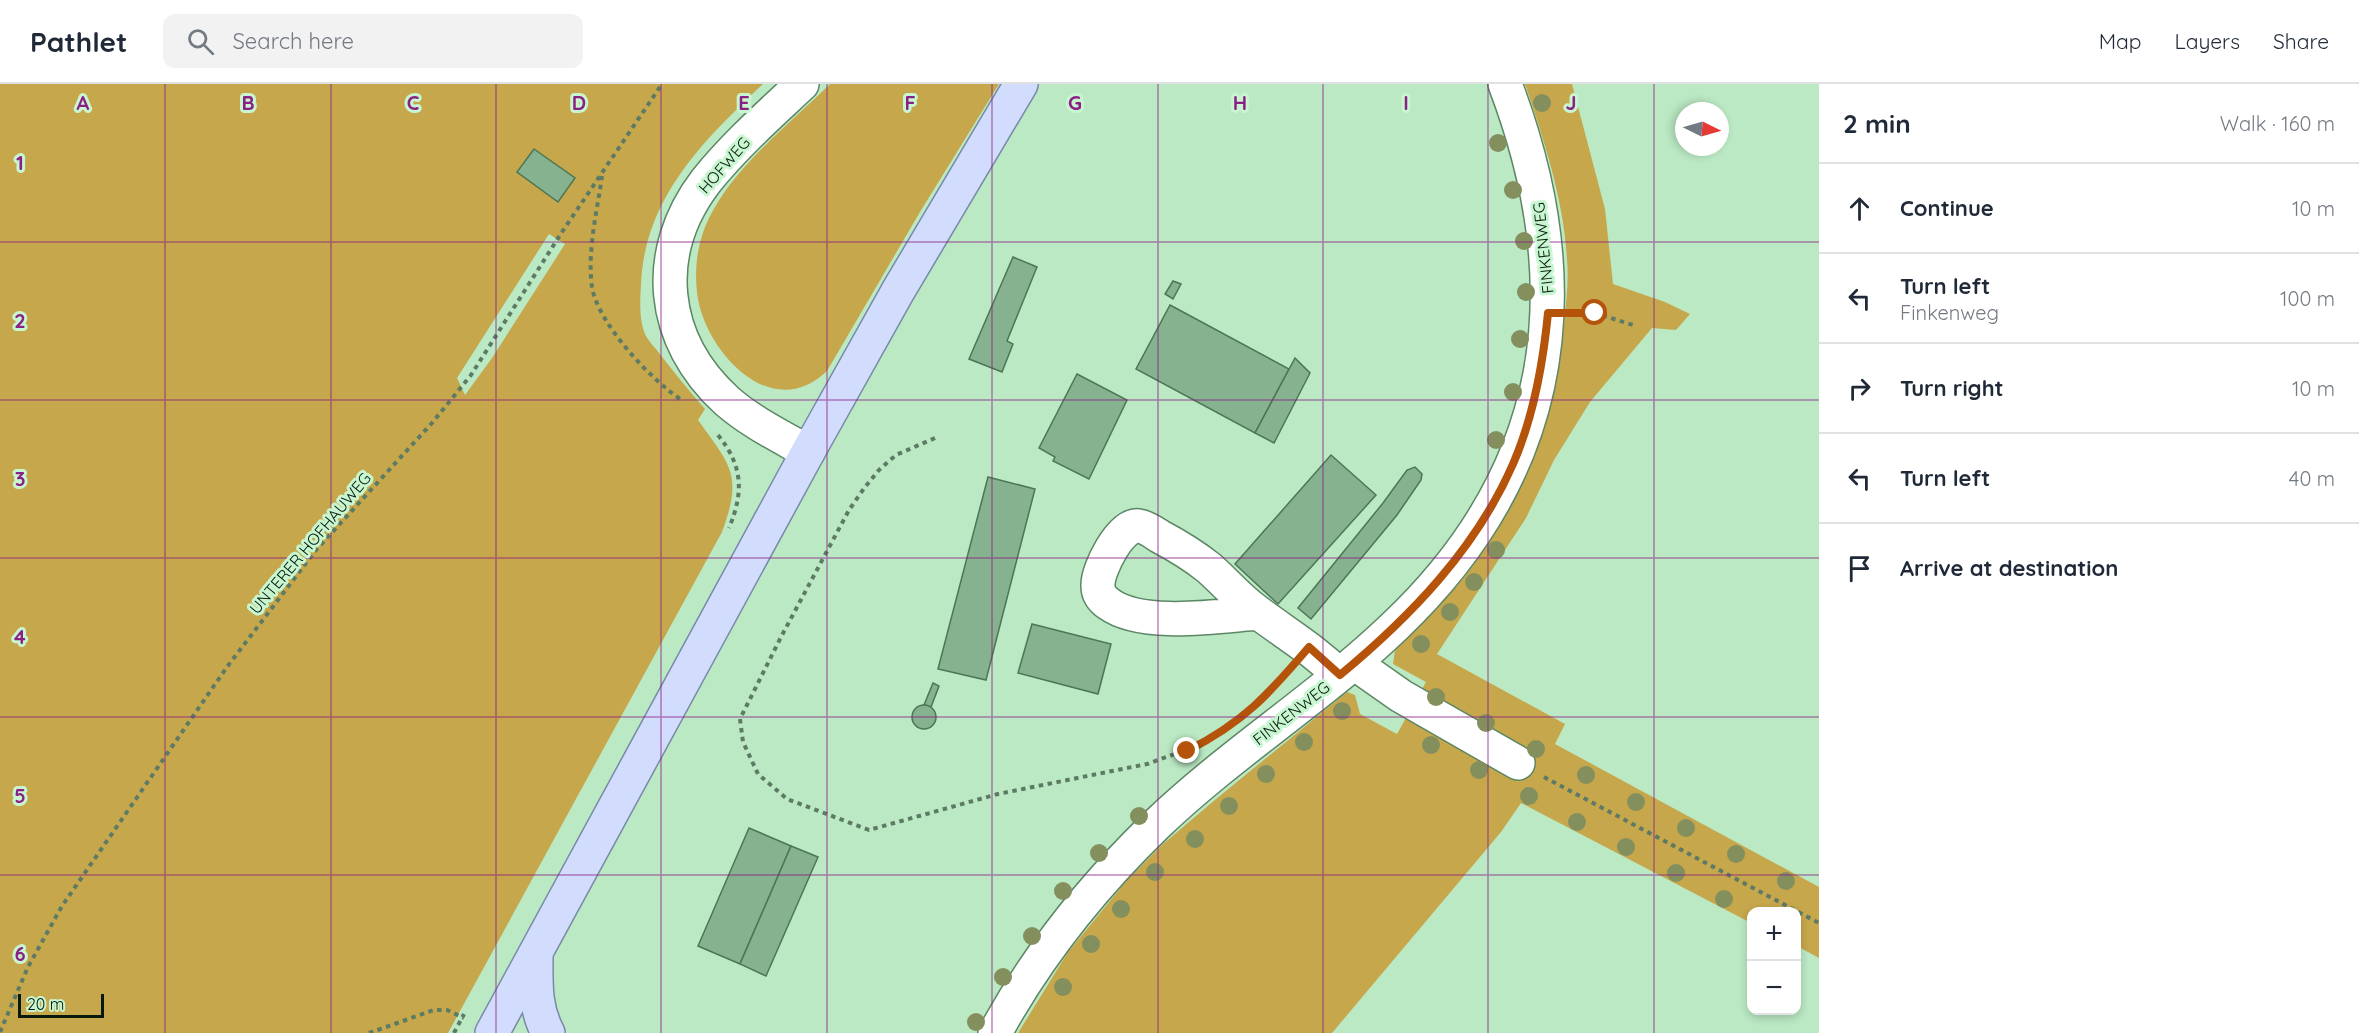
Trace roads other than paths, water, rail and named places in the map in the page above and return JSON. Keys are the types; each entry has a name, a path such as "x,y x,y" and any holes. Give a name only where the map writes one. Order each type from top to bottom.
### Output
{"main road":[{"path":"492,1033 807,452 910,270 1021,84"},
{"path":"537,949 538,1013 548,1033"}],"street":[{"name":"HOFWEG","path":"802,84 739,145 705,183 683,220 676,239 669,283 676,328 687,350 710,384 749,418 807,452"},
{"name":"FINKENWEG","path":"995,1033 1027,979 1065,927 1124,857 1192,792 1347,669 1394,627 1439,579 1466,544 1501,487 1523,438 1536,390 1544,353 1548,313 1548,272 1537,191 1505,84"},
{"path":"1258,613 1319,654 1401,696 1518,764"}]}
